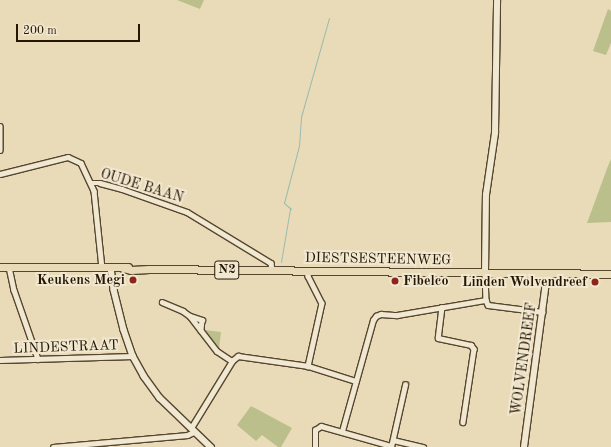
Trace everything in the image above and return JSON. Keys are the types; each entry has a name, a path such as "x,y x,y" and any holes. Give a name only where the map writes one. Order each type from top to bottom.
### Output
{"main road":[{"name":"DIESTSESTEENWEG","path":"0,267 123,268 134,270 611,274"}],"street":[{"path":"497,0 495,133 486,195 486,300 488,305 543,312"},
{"path":"0,126 0,150"},
{"name":"OUDE BAAN","path":"0,174 68,157 81,163 91,183 100,183 122,189 187,212 271,263 272,270"},
{"path":"91,183 94,191 102,268"},
{"path":"9,267 14,290 38,359"},
{"path":"111,268 121,321 133,356 152,388 211,447"},
{"path":"308,271 308,276 322,303 308,366"},
{"name":"WOLVENDREEF","path":"524,447 548,274"},
{"path":"342,431 373,320 381,314 397,315 486,300"},
{"path":"162,302 183,311 190,316 217,351 232,361"},
{"path":"442,307 438,338 471,345 474,349 463,422"},
{"name":"LINDESTRAAT","path":"0,360 133,356"},
{"path":"53,447 192,434 232,361 238,356 308,366 356,381"},
{"path":"315,447 315,430 321,426 342,431 391,447 405,385"},
{"path":"393,440 423,447"}],"green space":[{"path":"177,0 204,0 200,9"},
{"path":"608,9 611,11 611,43 606,55 593,51"},
{"path":"611,159 611,222 587,223 608,166"},
{"path":"205,330 221,332 219,349"},
{"path":"251,406 292,428 281,447 278,447 262,435 256,441 237,425"}],"waterway":[{"path":"291,209 284,203 299,146 301,117 329,18"},
{"path":"281,262 290,209"}],"place":[{"name":"Keukens Megi","path":"133,280"},
{"name":"Fibelco","path":"395,281"},
{"name":"Linden Wolvendreef","path":"595,282"}]}
